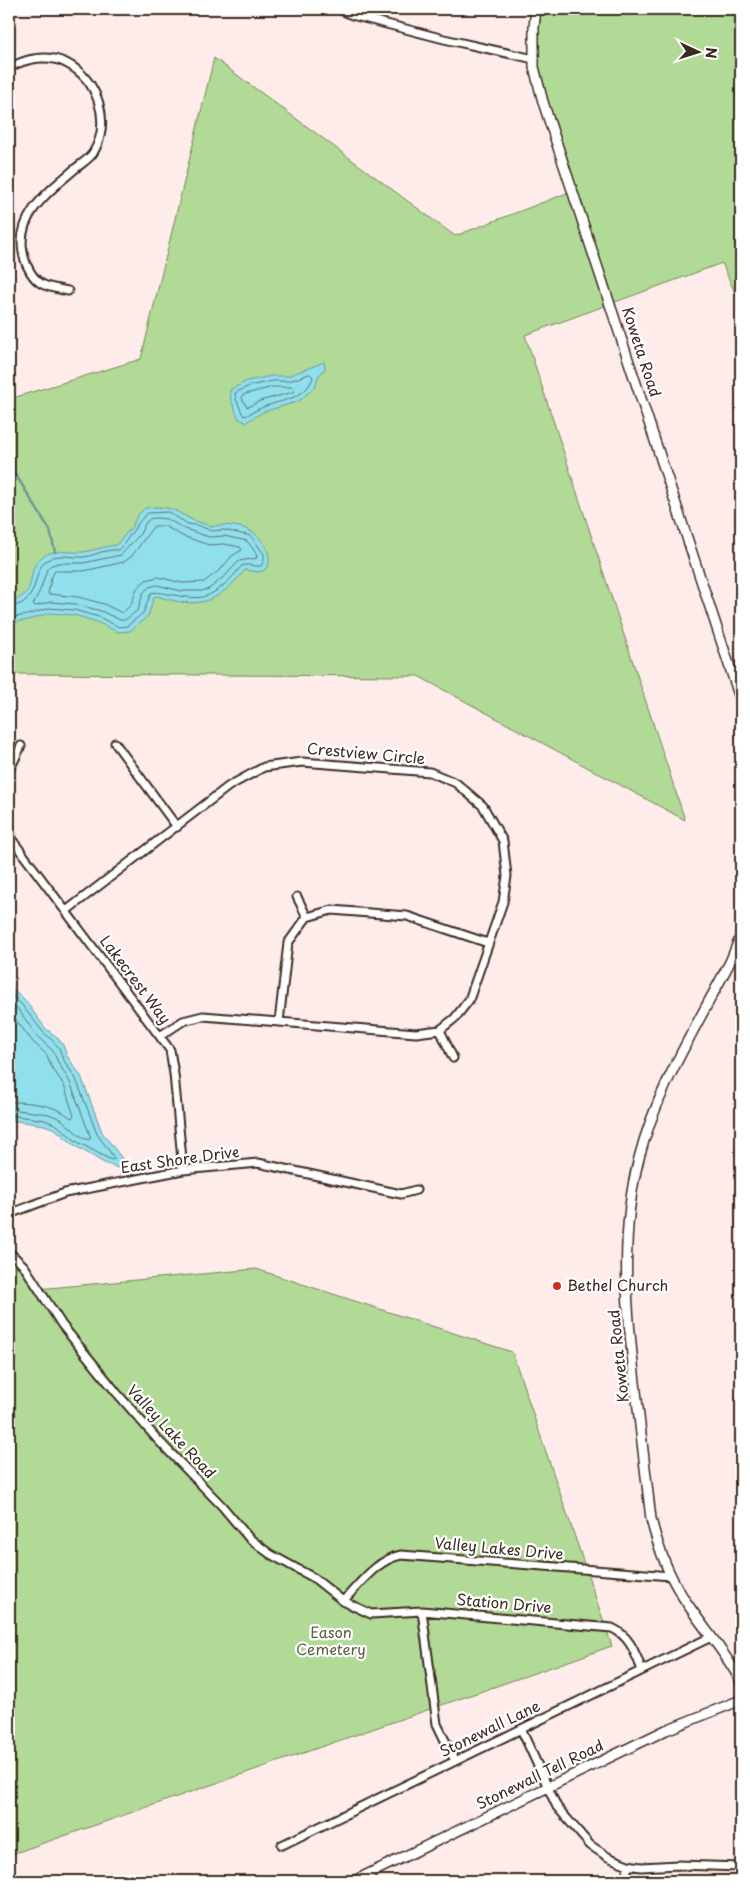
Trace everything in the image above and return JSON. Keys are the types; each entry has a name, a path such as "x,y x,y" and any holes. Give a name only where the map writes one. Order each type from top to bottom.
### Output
{"street":[{"path":"339,9 352,15 444,39 534,59"},
{"name":"Koweta Road","path":"536,9 534,67 544,102 741,701"},
{"path":"9,68 23,60 42,58 59,60 77,68 92,84 101,108 100,134 92,154 42,197 25,221 21,246 26,267 42,284 68,291"},
{"path":"115,743 177,826"},
{"path":"9,770 21,746"},
{"name":"Crestview Circle","path":"66,911 229,786 264,767 302,762 430,772 456,783 483,806 502,841 507,876 503,902 469,1000 455,1018 440,1030"},
{"name":"Lakecrest Way","path":"9,827 13,841 170,1050 183,1170"},
{"path":"297,897 307,917"},
{"path":"279,1022 288,942 307,917 332,910 406,916 488,943"},
{"name":"Koweta Road","path":"741,935 732,958 655,1109 639,1157 630,1206 626,1269 629,1335 651,1519 659,1549 670,1576 741,1682"},
{"path":"160,1036 183,1021 203,1016 416,1033 440,1030 453,1058"},
{"name":"East Shore Drive","path":"9,1214 65,1193 183,1170 258,1162 401,1194 416,1190"},
{"name":"Valley Lake Road","path":"9,1252 24,1266 62,1325 116,1392 156,1439 222,1506 249,1538 270,1554 314,1578 343,1601"},
{"name":"Valley Lakes Drive","path":"343,1601 381,1563 390,1557 401,1555 670,1576"},
{"name":"Station Drive","path":"343,1601 370,1614 422,1611 612,1628 626,1636 642,1670"},
{"path":"422,1611 438,1724 455,1761"},
{"name":"Stonewall Lane","path":"282,1845 711,1637"},
{"name":"Stonewall Tell Road","path":"354,1881 666,1730 741,1700"},
{"path":"521,1729 557,1807 590,1845 608,1857 628,1865 641,1867 678,1865 741,1867"},
{"path":"625,1881 628,1865"}],"green space":[{"path":"541,9 741,9 741,307 722,263 525,335 685,820 418,676 9,674 9,399 141,359 214,58 455,236 575,190 534,62"},
{"name":"Eason Cemetery","path":"9,1248 38,1289 256,1269 512,1352 612,1646 9,1855"}],"water":[{"path":"324,362 325,368 318,377 315,387 299,401 263,412 246,422 239,419 231,400 230,390 247,381 272,376 288,376"},
{"path":"145,508 171,509 193,520 211,526 230,525 249,530 264,544 269,556 268,566 259,572 245,570 225,590 206,601 196,603 154,597 148,616 130,631 118,632 97,622 74,615 50,613 28,620 9,623 9,602 18,599 28,590 34,567 43,557 53,552 91,551 116,545"},
{"path":"9,985 25,1000 46,1029 56,1036 63,1045 67,1056 81,1076 102,1132 123,1160 125,1165 121,1169 104,1163 74,1145 55,1129 44,1125 9,1120"}],"waterway":[{"path":"9,464 50,530 55,552"}],"place":[{"name":"Bethel Church","path":"557,1286"}]}
